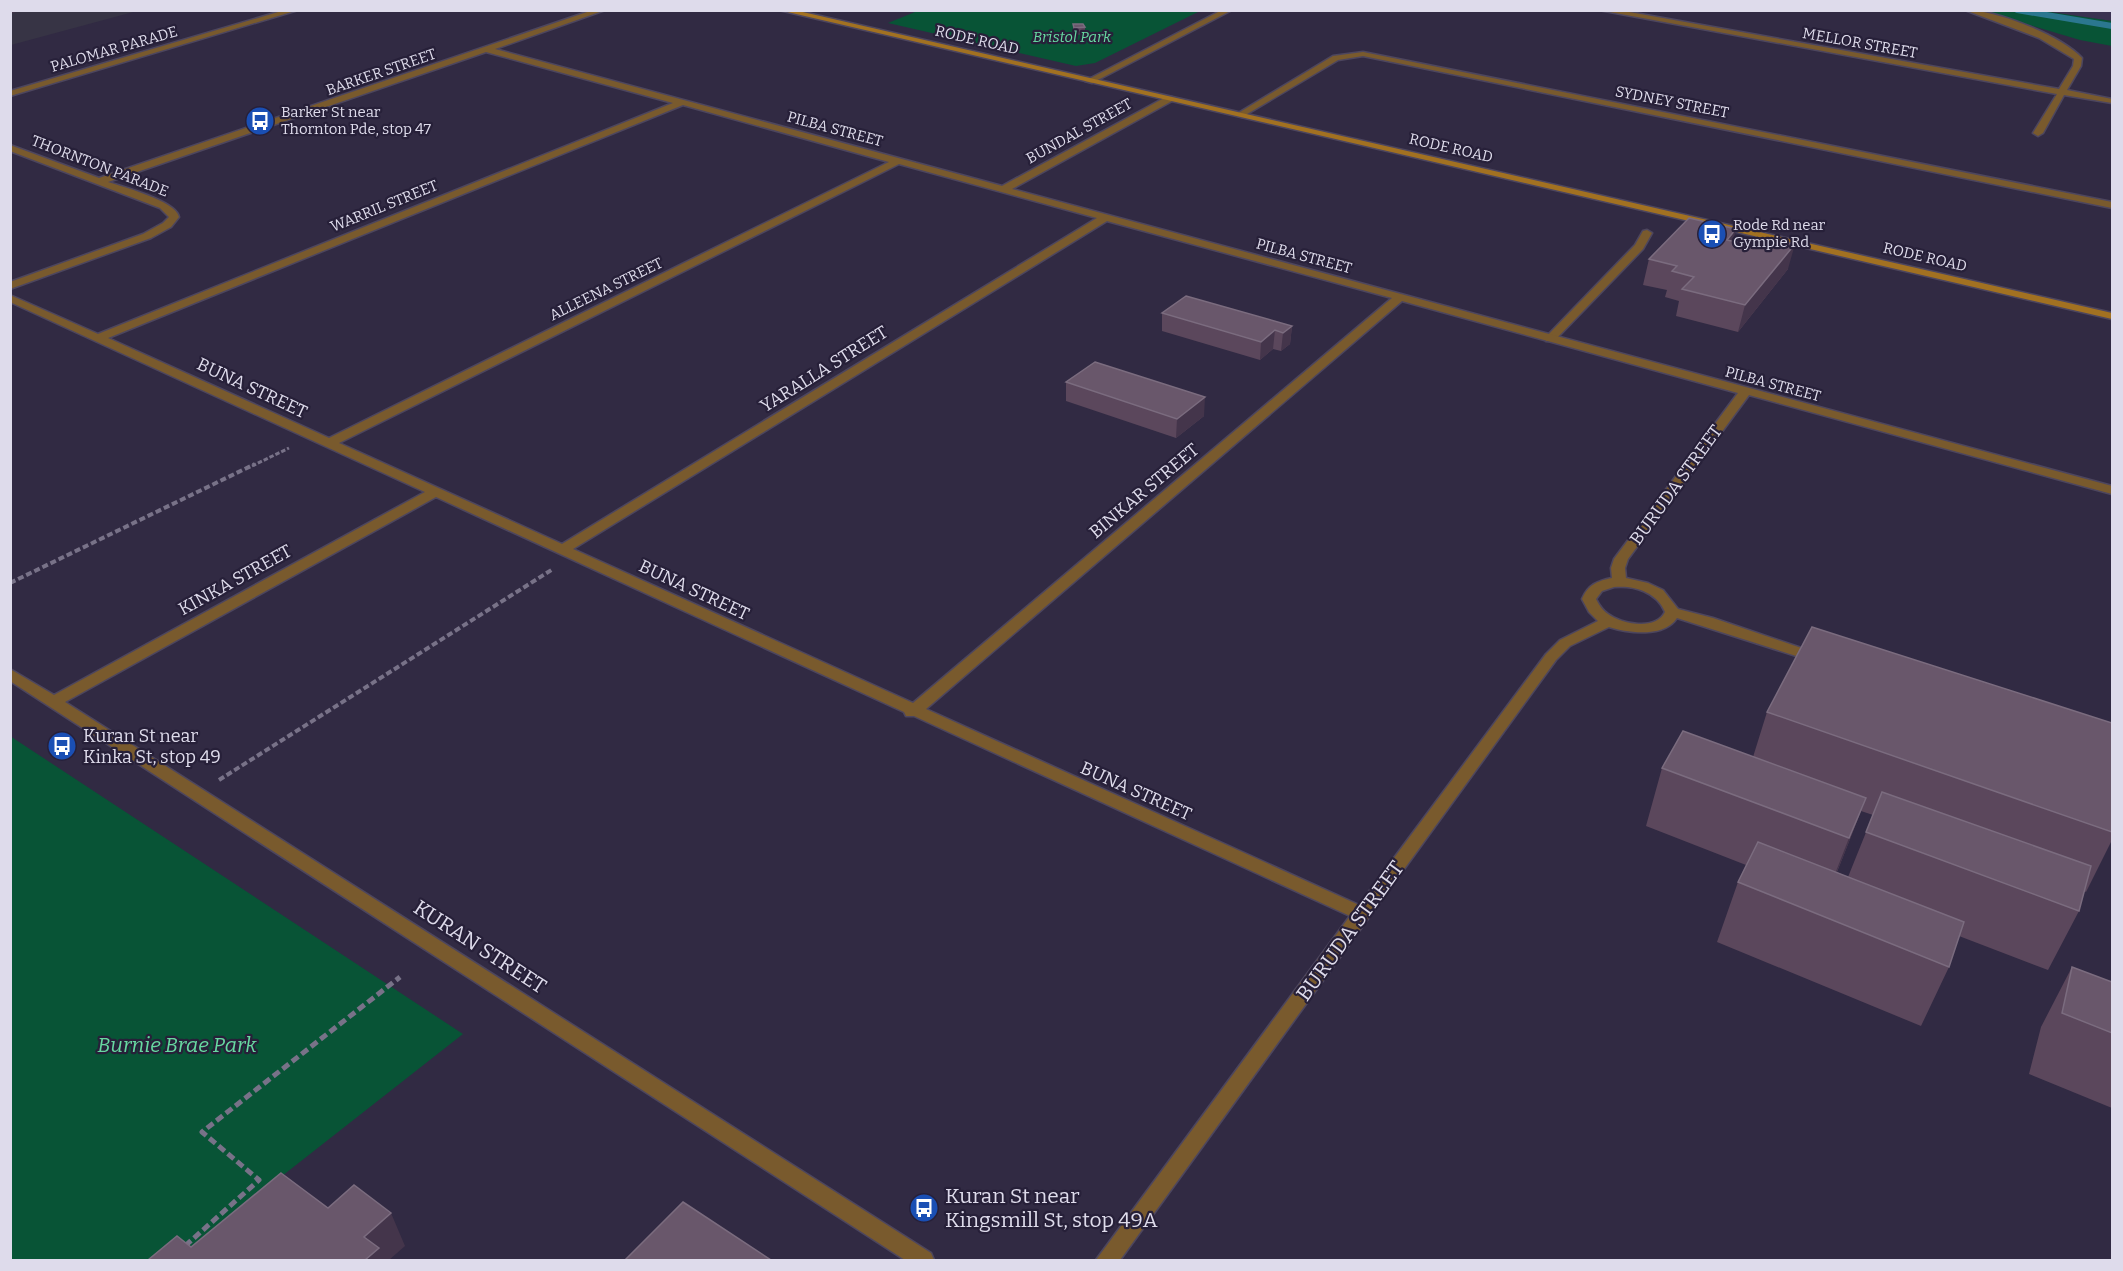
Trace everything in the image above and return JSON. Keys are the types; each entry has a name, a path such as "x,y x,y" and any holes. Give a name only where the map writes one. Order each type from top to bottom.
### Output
{"main road":[{"name":"RODE ROAD","path":"783,10 2112,316"}],"street":[{"name":"PALOMAR PARADE","path":"10,94 295,10"},
{"name":"BARKER STREET","path":"100,181 602,10"},
{"path":"1089,81 1229,10"},
{"name":"MELLOR STREET","path":"1602,10 2112,101"},
{"path":"1968,10 2000,20 2074,54 2079,62 2038,133"},
{"name":"PILBA STREET","path":"488,50 2112,490"},
{"name":"SYDNEY STREET","path":"1239,115 1336,58 1363,54 2112,205"},
{"name":"BUNDAL STREET","path":"1003,190 1168,99"},
{"name":"WARRIL STREET","path":"98,338 681,103"},
{"name":"THORNTON PARADE","path":"10,148 169,208 174,217 167,225 147,236 10,286"},
{"name":"ALLEENA STREET","path":"327,444 898,161"},
{"name":"YARALLA STREET","path":"567,553 1104,218"},
{"path":"1550,339 1639,247 1647,233"},
{"name":"BINKAR STREET","path":"912,712 1400,297"},
{"name":"BUNA STREET","path":"10,298 912,712 1362,914"},
{"name":"BURUDA STREET","path":"1619,582 1618,568 1622,559 1745,392"},
{"name":"KINKA STREET","path":"53,702 435,492"},
{"path":"1619,582 1644,586 1655,591 1670,604 1672,612 1669,619 1650,627 1629,627 1609,621 1598,614 1589,599 1597,587 1619,582"},
{"path":"1672,612 1708,621 1830,662"},
{"name":"BURUDA STREET","path":"1107,1260 1557,650 1609,621"},
{"name":"KURAN STREET","path":"10,674 199,793 923,1260"}],"path":[{"path":"10,583 311,437"},
{"path":"199,793 567,553"},
{"path":"177,1253 259,1180 202,1132 400,977"}],"shaded area":[{"path":"11,11 137,11 11,45"},
{"path":"2043,11 2112,11 2112,21"}],"green space":[{"name":"Bristol Park","path":"920,10 1200,11 1095,63 1076,66 888,23"},
{"path":"1983,11 2043,11 2112,21 2112,46 2080,40"},
{"name":"Burnie Brae Park","path":"10,736 463,1034 268,1187 180,1260 11,1260"}],"building":[{"path":"1073,24 1083,24 1085,27 1074,28"},
{"path":"1689,218 1736,229 1727,240 1759,247 1767,238 1795,244 1745,305 1682,289 1694,277 1672,271 1677,266 1649,259"},
{"path":"1186,296 1292,326 1283,333 1275,330 1261,342 1162,313"},
{"path":"1095,362 1205,397 1177,419 1066,382"},
{"path":"1812,627 2112,723 2112,832 1767,712"},
{"path":"1683,731 1866,798 1849,838 1662,768"},
{"path":"1882,792 2091,866 2079,911 1866,832"},
{"path":"1758,842 1964,922 1949,967 1738,882"},
{"path":"2072,967 2112,982 2112,1033 2062,1013"},
{"path":"281,1173 328,1208 354,1185 391,1213 364,1237 379,1248 365,1260 148,1260 177,1236 191,1247"},
{"path":"683,1202 771,1260 625,1260"}],"waterway":[{"path":"2017,10 2112,26"}],"place":[{"name":"Barker St near Thornton Pde, stop 47","path":"260,121"},
{"name":"Rode Rd near Gympie Rd","path":"1712,234"},
{"name":"Kuran St near Kinka St, stop 49","path":"62,746"},
{"name":"Kuran St near Kingsmill St, stop 49A","path":"924,1208"}]}
